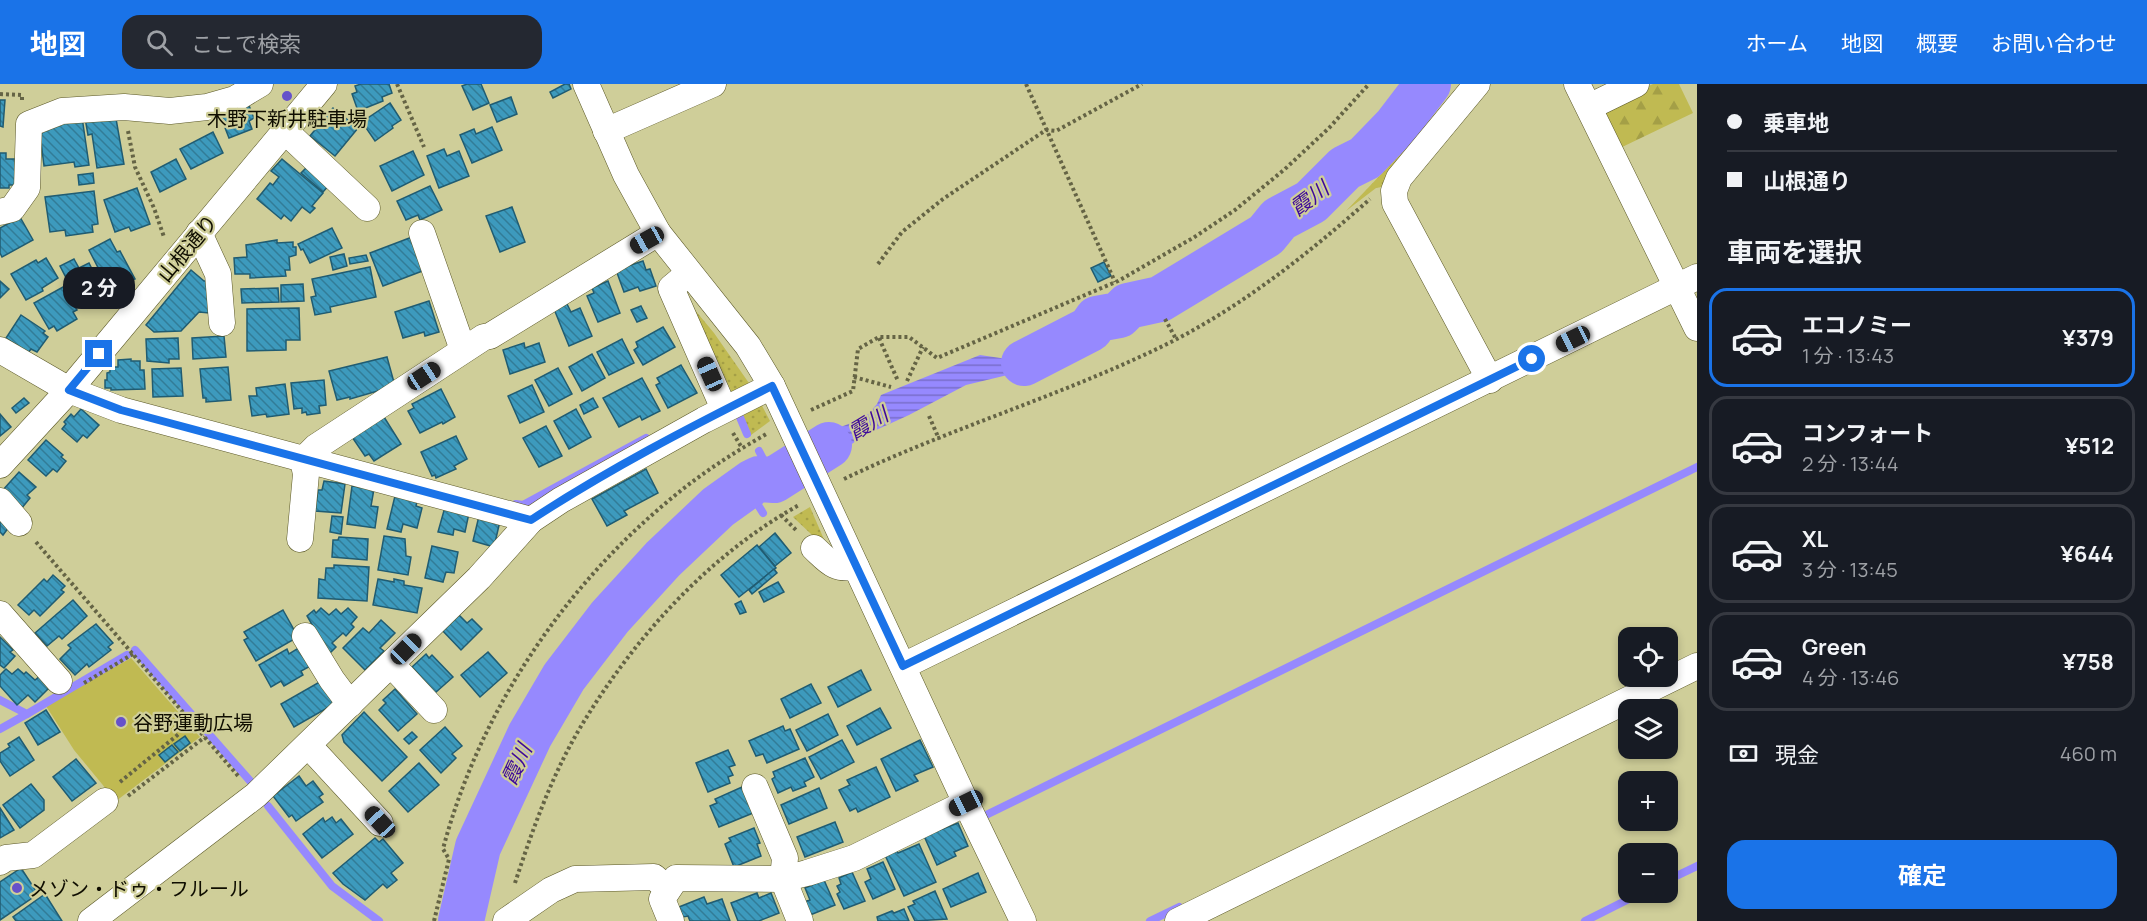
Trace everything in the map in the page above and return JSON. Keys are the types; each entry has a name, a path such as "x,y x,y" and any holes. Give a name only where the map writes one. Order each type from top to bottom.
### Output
{"street":[{"path":"0,212 12,208 27,188 29,124 62,111 123,95 170,111 207,107 236,99 260,84"},
{"name":"山根通り","path":"0,465 69,390 324,84"},
{"path":"586,84 634,191 658,233 742,338 772,386 781,427 812,496 856,567 1023,921"},
{"path":"606,131 713,84"},
{"path":"1477,84 1399,178 1394,191 1395,203 1490,380"},
{"path":"1577,84 1687,282 1697,328"},
{"path":"1589,107 1636,84"},
{"path":"285,131 367,208"},
{"path":"422,233 463,351"},
{"path":"303,460 316,447 463,351 658,233"},
{"path":"199,234 218,274 222,323"},
{"path":"688,273 672,288 724,409"},
{"path":"903,666 1687,282"},
{"path":"0,350 69,390 121,410 531,520"},
{"path":"91,921 256,795 479,578 531,520 561,500 724,409 772,386"},
{"path":"300,539 306,474 303,460"},
{"path":"0,501 19,524"},
{"path":"814,548 828,561 842,569 856,567"},
{"path":"0,614 68,684"},
{"path":"305,636 350,704"},
{"path":"391,664 434,710"},
{"path":"1178,921 1697,666"},
{"path":"308,745 380,822"},
{"path":"755,787 784,858 783,879 800,921"},
{"path":"0,862 6,858 33,855 66,816 105,801"},
{"path":"671,921 662,899 676,878 783,879 854,858 966,803"},
{"path":"506,921 551,890 575,879 654,877 668,889"}],"path":[{"path":"397,84 424,147"},
{"path":"1026,84 1115,282"},
{"path":"878,264 902,232 943,199 1046,130 1056,131 1142,84"},
{"path":"825,403 853,391 858,349 879,337 909,337 937,358 1115,282 1151,263 1193,238 1254,195 1309,148 1369,84"},
{"path":"123,95 135,167 154,208 172,265"},
{"path":"857,473 1120,365 1176,339 1230,308 1300,259 1373,197"},
{"path":"1165,319 1176,339"},
{"path":"879,337 898,381"},
{"path":"907,381 923,347"},
{"path":"854,377 891,387"},
{"path":"929,416 939,439"},
{"path":"434,921 449,859 443,849 475,758 504,699 562,611 645,521 704,474 781,427"},
{"path":"513,891 541,807 561,765 582,724 633,650 671,607 715,564 774,520 812,496"},
{"path":"19,524 256,795"},
{"path":"68,684 133,654"},
{"path":"105,801 113,794 120,781 180,734"},
{"path":"105,801 119,803 205,737"}],"green space":[{"path":"1460,84 1467,84 1382,187 1376,188 1346,211 1407,147"},
{"path":"1653,84 1679,84 1693,113 1618,149 1603,119 1607,106"},
{"path":"680,292 714,333 751,386 733,395 702,327 697,328"},
{"path":"760,402 770,421 751,435 741,412"},
{"path":"810,507 829,551 793,517"},
{"name":"谷野運動広場","path":"131,658 200,737 116,801 74,750 46,706"}],"water":[{"path":"1068,333 1081,333 1072,346 1054,357 1016,373 966,385 863,436 815,465 774,480 815,441 869,413 881,395 980,355 1014,360 1031,355"}],"building":[{"path":"389,84 392,93 382,97 383,101 358,111 352,94 357,92 355,86"},
{"path":"481,84 489,103 473,110 462,86"},
{"path":"569,84 571,89 553,98 550,92"},
{"path":"511,97 517,114 497,122 490,105"},
{"path":"0,100 5,100 3,127 0,126"},
{"path":"248,103 254,118 249,121 252,129 229,138 220,115"},
{"path":"390,103 401,120 375,141 362,122"},
{"path":"333,108 358,128 335,156 310,136"},
{"path":"115,113 124,164 97,168 92,134 88,135 85,118"},
{"path":"82,117 89,165 75,167 74,162 44,166 40,133 42,129"},
{"path":"492,127 502,150 472,163 460,135 474,129 476,134"},
{"path":"213,132 223,153 191,169 180,149"},
{"path":"444,149 447,156 459,151 469,176 439,188 427,156"},
{"path":"413,151 424,175 392,191 380,166"},
{"path":"0,153 6,153 6,159 15,159 15,185 9,185 9,188 0,188"},
{"path":"176,159 186,179 160,192 151,172"},
{"path":"282,159 323,193 312,206 315,208 310,213 302,207 291,221 284,215 281,219 257,199 270,183 273,185 279,177 271,171"},
{"path":"309,165 330,184 323,192 301,173"},
{"path":"93,173 94,183 79,185 78,175"},
{"path":"430,186 442,210 420,220 418,215 406,220 397,201"},
{"path":"137,188 150,224 131,231 129,227 115,232 104,200"},
{"path":"94,191 98,224 92,225 93,232 66,236 65,230 50,232 45,197"},
{"path":"512,207 525,242 500,252 486,216"},
{"path":"20,217 33,240 2,257 0,228"},
{"path":"332,228 342,248 310,263 298,244"},
{"path":"412,237 425,270 383,286 370,253"},
{"path":"110,239 117,252 120,251 135,279 110,291 89,250"},
{"path":"277,240 277,243 293,242 293,247 296,247 296,255 289,257 290,270 285,270 286,276 250,278 250,274 235,274 234,258 247,257 246,245"},
{"path":"344,254 347,266 333,270 330,257"},
{"path":"366,255 368,261 350,264 349,258"},
{"path":"46,258 58,278 42,288 43,291 26,300 11,274 36,260 38,263"},
{"path":"74,259 79,268 89,263 105,295 95,301 92,296 82,301 80,297 77,299 60,266"},
{"path":"643,261 646,270 650,269 656,286 640,291 638,287 624,292 616,270"},
{"path":"1104,262 1111,276 1098,282 1091,268"},
{"path":"370,267 376,297 330,307 331,312 315,315 311,297 316,296 312,279"},
{"path":"191,270 207,281 209,313 199,312 181,331 154,332 146,325"},
{"path":"0,281 9,289 0,298"},
{"path":"608,281 620,313 598,322 587,296 594,293 592,288"},
{"path":"303,284 304,301 281,302 281,285"},
{"path":"63,287 77,310 73,312 77,319 57,331 54,326 49,329 34,303"},
{"path":"278,288 279,302 242,303 241,289"},
{"path":"429,301 439,332 425,336 424,332 403,338 395,312"},
{"path":"567,304 571,312 580,308 592,336 569,346 554,309"},
{"path":"641,306 647,318 637,322 631,310"},
{"path":"299,308 300,340 286,340 286,350 247,351 247,309"},
{"path":"21,315 45,331 43,333 48,337 37,352 31,349 28,353 6,338"},
{"path":"663,327 675,347 643,365 634,350 638,347 636,342"},
{"path":"224,336 226,357 193,359 192,338"},
{"path":"178,338 179,359 169,359 169,363 147,361 146,339"},
{"path":"622,339 634,363 609,375 597,352"},
{"path":"524,343 525,348 539,343 545,362 510,374 503,350"},
{"path":"592,354 605,378 582,391 569,367"},
{"path":"387,357 395,386 350,399 350,397 337,400 329,371"},
{"path":"131,359 131,361 140,361 140,370 144,370 145,389 111,390 111,388 105,388 105,380 107,380 110,367 118,367 118,360"},
{"path":"681,365 697,393 668,408 656,385 660,383 657,378"},
{"path":"228,367 231,400 206,402 206,398 203,398 200,369"},
{"path":"181,368 183,396 153,397 152,369"},
{"path":"558,368 572,394 549,406 535,380"},
{"path":"642,378 660,411 642,420 640,416 619,427 603,398"},
{"path":"324,380 326,405 319,406 320,413 307,415 306,412 302,413 302,408 294,409 291,383"},
{"path":"285,384 289,414 267,417 266,414 252,416 249,396 257,396 256,388"},
{"path":"532,385 544,412 520,423 508,396"},
{"path":"441,389 455,417 420,433 408,411 414,408 412,404"},
{"path":"24,398 29,403 16,413 12,408"},
{"path":"593,398 598,407 584,414 580,405"},
{"path":"81,409 99,425 87,438 83,435 77,442 62,429 66,424 64,422 71,414 74,417"},
{"path":"576,409 591,437 569,449 554,421"},
{"path":"0,414 11,427 0,436"},
{"path":"384,417 401,444 374,461 369,454 365,456 352,437"},
{"path":"546,426 562,456 539,467 523,438"},
{"path":"456,436 467,459 454,466 456,469 436,478 435,475 432,476 421,452"},
{"path":"46,440 63,455 61,457 66,461 57,472 53,469 46,476 28,460"},
{"path":"646,469 658,493 624,511 627,515 607,526 592,499"},
{"path":"19,472 36,487 27,495 30,498 21,509 2,491"},
{"path":"324,481 345,484 341,513 315,511 318,490 322,490"},
{"path":"352,486 374,489 371,506 378,507 375,528 347,524"},
{"path":"395,496 417,501 416,506 422,508 417,528 403,524 401,532 387,529"},
{"path":"445,507 469,513 465,532 454,529 453,535 438,532"},
{"path":"332,516 343,517 341,534 330,532"},
{"path":"479,516 500,521 494,547 473,541"},
{"path":"0,518 9,527 3,535 0,532"},
{"path":"775,533 791,553 775,566 759,547"},
{"path":"384,536 405,539 406,556 411,557 408,575 378,570"},
{"path":"339,537 368,539 367,560 332,557 333,540 338,540"},
{"path":"757,545 776,568 739,597 721,575"},
{"path":"432,546 458,552 454,573 446,572 443,582 425,578"},
{"path":"334,565 369,567 367,601 318,598 319,579 325,580 326,568 334,568"},
{"path":"774,569 777,573 752,594 749,590"},
{"path":"53,575 65,586 61,590 64,592 40,616 34,610 29,615 18,605 44,579 47,582"},
{"path":"378,579 404,581 404,585 422,588 417,613 373,605"},
{"path":"778,582 784,592 764,602 759,592"},
{"path":"73,600 87,616 62,639 59,636 47,646 35,633"},
{"path":"741,601 746,612 740,614 735,604"},
{"path":"321,608 329,615 336,609 341,614 348,608 357,617 351,624 354,627 346,636 343,633 332,643 336,647 329,654 307,616 314,610 316,613"},
{"path":"283,610 298,637 256,661 244,640 248,638 244,632"},
{"path":"457,613 467,623 472,619 482,629 461,650 441,629"},
{"path":"381,620 395,633 380,648 384,651 365,670 343,648 363,628 369,633"},
{"path":"96,624 113,643 108,647 111,650 89,667 87,664 75,675 60,659 71,648 68,645"},
{"path":"0,637 13,650 10,652 15,656 4,668 0,665"},
{"path":"305,644 316,663 301,671 303,675 284,686 281,681 271,687 259,665 287,649 289,654"},
{"path":"488,652 507,673 480,697 461,675"},
{"path":"426,654 429,658 432,655 453,677 435,693 412,667"},
{"path":"6,669 12,674 18,669 24,674 26,672 35,680 40,676 50,687 35,702 28,695 17,705 0,686 0,675"},
{"path":"861,670 871,690 838,707 828,687"},
{"path":"323,680 336,703 294,727 281,704"},
{"path":"811,684 821,703 790,718 781,699"},
{"path":"395,689 417,714 398,731 379,710 386,703 383,700"},
{"path":"880,708 891,728 857,745 847,726"},
{"path":"46,710 60,732 38,745 25,723"},
{"path":"364,712 407,757 382,781 344,742 342,735"},
{"path":"828,714 838,735 807,751 796,730"},
{"path":"783,726 785,731 790,729 799,749 767,763 763,754 756,756 749,741"},
{"path":"445,727 462,746 452,754 456,758 441,773 420,750"},
{"path":"412,732 417,737 409,744 404,739"},
{"path":"185,736 190,743 180,751 174,744"},
{"path":"19,737 34,760 10,776 0,761 0,753 10,747 8,744"},
{"path":"842,740 854,762 821,779 809,757"},
{"path":"920,740 933,767 914,775 918,781 896,791 881,759"},
{"path":"172,745 178,752 165,762 159,755"},
{"path":"728,750 735,765 729,767 733,775 728,777 730,783 708,792 696,763"},
{"path":"805,758 814,777 804,782 806,786 793,791 791,787 778,793 772,779 775,777 773,772"},
{"path":"76,759 96,783 72,801 53,777"},
{"path":"419,763 439,785 408,812 389,791"},
{"path":"876,767 890,797 858,812 856,808 850,811 839,790 850,785 847,780"},
{"path":"299,776 306,786 313,781 323,794 319,797 323,802 296,821 292,815 289,817 273,796"},
{"path":"31,784 44,800 44,810 20,828 3,805"},
{"path":"742,787 753,813 719,827 710,806 717,803 715,799"},
{"path":"819,788 827,808 789,824 781,805"},
{"path":"0,808 14,830 0,838"},
{"path":"332,817 336,823 341,819 353,834 322,858 303,834 323,818 325,822"},
{"path":"835,822 843,842 805,857 797,837"},
{"path":"958,823 968,846 954,852 956,856 937,865 924,836"},
{"path":"754,828 760,843 757,844 761,856 734,867 725,844 731,841 729,838"},
{"path":"375,838 379,842 383,839 403,863 391,873 397,880 387,888 383,884 365,900 343,884 333,873"},
{"path":"919,844 936,882 904,896 885,855 896,850 898,853"},
{"path":"883,862 895,889 873,899 865,882 871,879 867,869"},
{"name":"メゾン・ドゥ・フルール","path":"21,868 38,894 0,920 0,882"},
{"path":"852,872 865,901 844,909 837,894 840,892 837,886 841,884 839,878"},
{"path":"978,873 986,892 951,907 943,889"},
{"path":"824,880 835,905 810,915 804,902 810,900 805,888"},
{"path":"935,891 947,919 915,921 908,907 915,904 913,901"},
{"path":"757,893 759,898 771,893 779,913 759,921 738,921 731,903"},
{"path":"45,894 62,921 16,921 13,917"},
{"path":"704,897 707,904 722,899 730,921 690,921 688,916 683,917 679,907"},
{"path":"904,909 909,921 878,921 877,917"}],"waterway":[{"name":"霞川","path":"1024,363 1090,329 1097,319 1119,315 1128,306 1160,299 1266,235 1279,219 1311,202 1345,168 1365,158 1396,126 1428,84"},
{"path":"739,415 747,434"},
{"path":"516,504 523,505 646,438"},
{"name":"霞川","path":"461,921 478,847 530,735 564,677 610,617 663,559 718,507 753,482 759,479 774,480 829,445"},
{"path":"759,451 774,480 772,487 760,495 758,505 763,513"},
{"path":"984,816 1697,467"},
{"path":"135,650 251,782"},
{"path":"0,700 27,714 127,655"},
{"path":"0,729 27,714"},
{"path":"268,806 332,886 379,921"},
{"path":"1678,875 1697,866"},
{"path":"1585,921 1621,903"},
{"path":"1150,921 1179,907"}],"place":[{"name":"木野下新井駐車場","path":"287,96"},
{"name":"谷野運動広場","path":"121,722"},
{"name":"メゾン・ドゥ・フルール","path":"17,888"}],"route":[{"path":"99,354 69,390 121,410 531,520 561,500 724,409 772,386 903,666 1532,359"}]}
